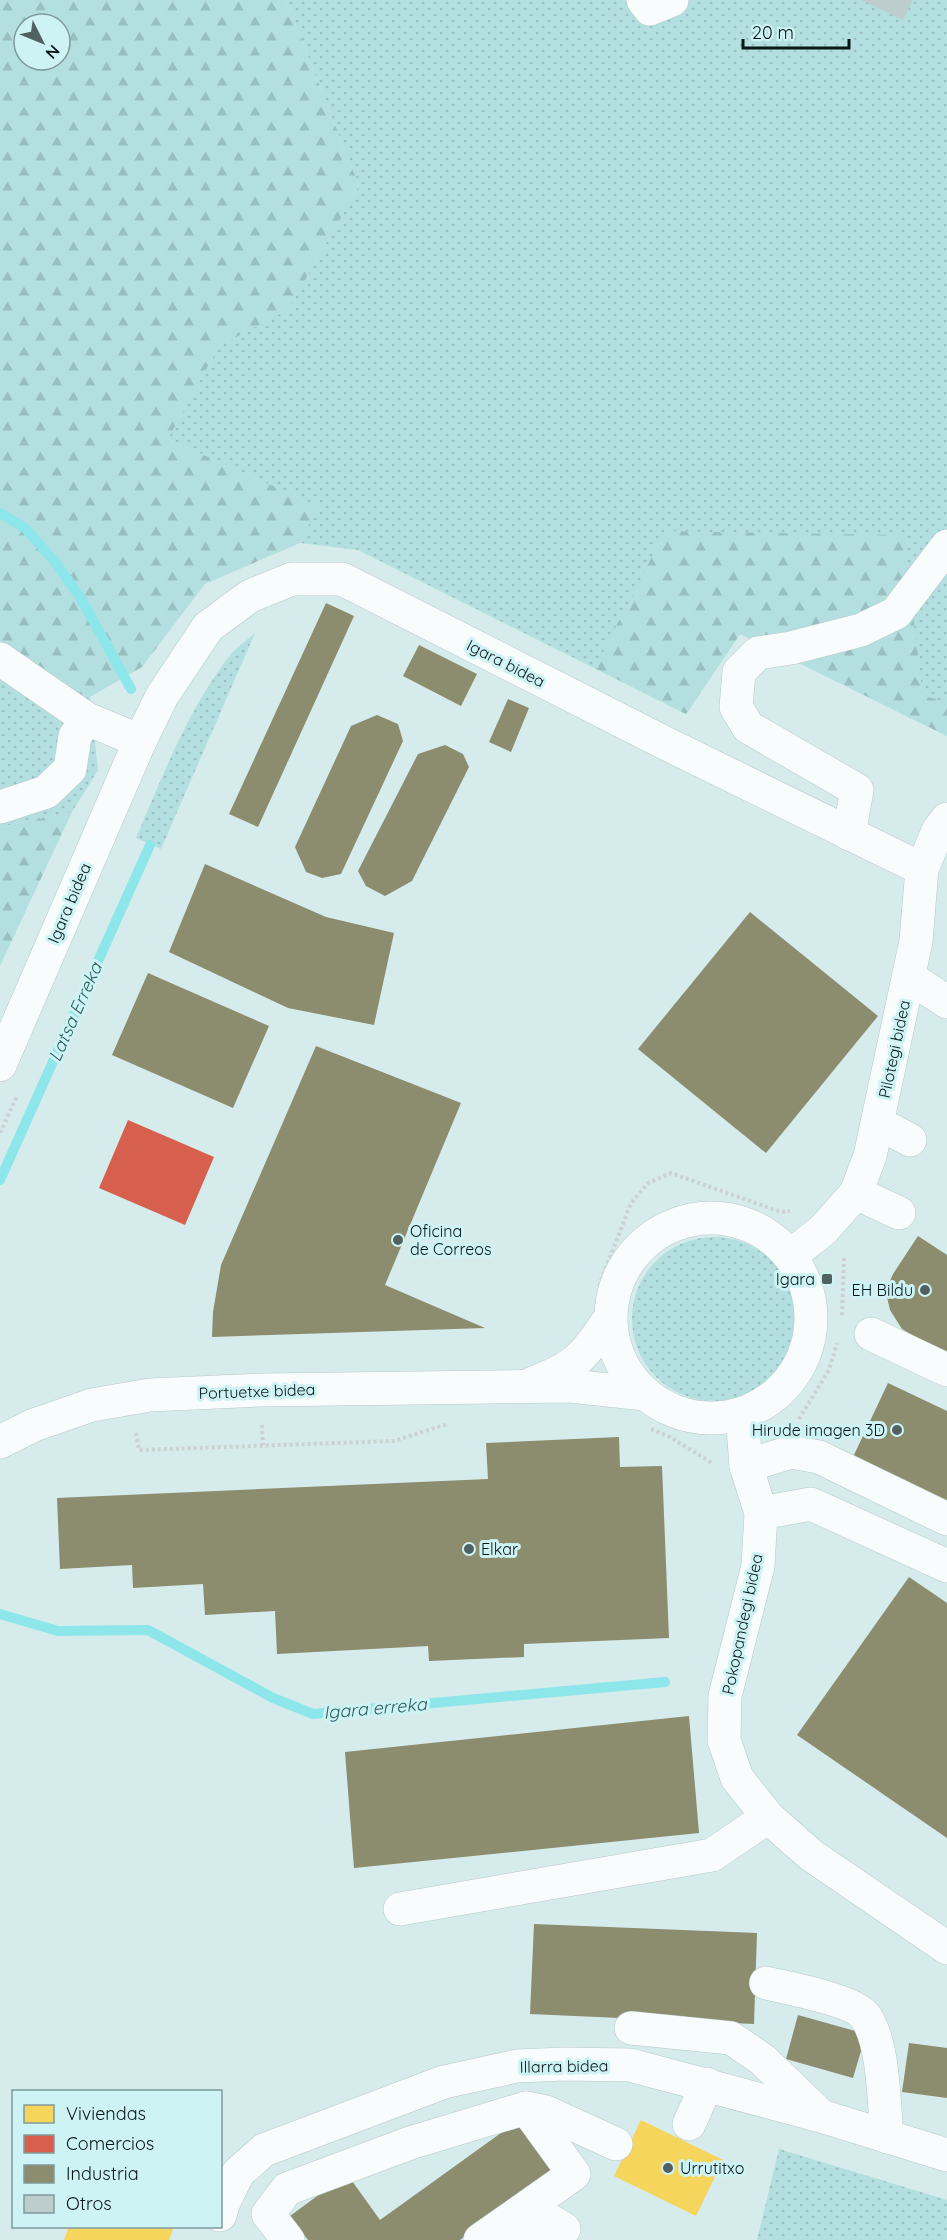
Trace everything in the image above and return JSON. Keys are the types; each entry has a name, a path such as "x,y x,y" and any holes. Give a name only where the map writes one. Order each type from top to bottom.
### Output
{"street":[{"path":"643,0 650,9 672,0"},
{"path":"849,834 857,790 748,727 736,707 739,672 758,653 791,648 861,630 896,613 947,546"},
{"name":"Igara bidea","path":"9,1077 140,741 162,696 208,627 250,596 292,579 342,579 922,869"},
{"path":"0,659 87,719 140,741"},
{"path":"0,807 46,792 70,769 75,736 87,719"},
{"name":"Pilotegi bidea","path":"790,1256 823,1230 856,1193 870,1156 916,941 922,869 938,831 947,819"},
{"path":"909,977 947,1002"},
{"path":"878,1123 910,1140"},
{"path":"856,1193 899,1213"},
{"path":"709,1218 740,1221 768,1234 790,1256 804,1280 811,1306 810,1334 802,1360 788,1383 766,1401 742,1414 708,1418 674,1412 645,1394 626,1372 614,1347 604,1304 629,1260 651,1238 678,1223 709,1218"},
{"name":"Portuetxe bidea","path":"523,1386 561,1372 587,1353 604,1304"},
{"path":"856,1330 947,1370"},
{"name":"Portuetxe bidea","path":"0,1442 33,1425 92,1405 150,1395 261,1390 523,1386 570,1386 645,1394"},
{"name":"Pokopandegi bidea","path":"742,1414 732,1468 761,1513 758,1566 725,1696 724,1740 737,1778 768,1817 811,1855 947,1948"},
{"path":"732,1468 791,1452 819,1457 947,1519"},
{"path":"761,1513 812,1504 947,1566"},
{"path":"400,1909 712,1855 768,1817"},
{"path":"766,1983 840,2001 865,2014 878,2042 887,2137"},
{"path":"631,2028 731,2038 763,2060 821,2116"},
{"name":"Illarra bidea","path":"222,2208 238,2174 264,2150 391,2100 444,2082 517,2066 630,2065 821,2116 947,2155"},
{"path":"689,2124 707,2084"},
{"path":"391,2100 400,2126 410,2143"},
{"path":"480,2240 574,2174 526,2108"},
{"path":"288,2240 268,2214 287,2189 410,2143 526,2108 546,2112 616,2144"},
{"path":"521,2240 549,2220 564,2229"}],"path":[{"path":"0,1133 9,1077"},
{"path":"604,1304 631,1203 648,1183 671,1173 781,1212 792,1210"},
{"path":"848,1249 844,1257 856,1330"},
{"path":"791,1452 792,1434 803,1411 829,1370 838,1336"},
{"path":"135,1424 139,1449 393,1441 447,1424"},
{"path":"650,1428 670,1437 703,1458 732,1468"}],"green space":[{"path":"0,0 286,0 359,186 288,310 219,346 168,439 318,506 300,543 205,584 142,667 90,697 0,643"},
{"path":"286,0 947,0 947,736 740,634 686,714 358,550 300,543 317,506 168,439 219,346 288,309 359,186"},
{"path":"664,531 903,535 923,696 947,702 947,736 740,634 686,714 597,669 606,644 634,594"},
{"path":"255,633 161,849 136,838 178,743 202,697 231,654"},
{"path":"0,643 90,697 98,770 72,812 0,827"},
{"path":"72,812 0,966 0,827"},
{"path":"714,1237 745,1243 772,1261 790,1288 796,1319 790,1350 772,1377 745,1395 714,1401 683,1395 656,1377 638,1350 632,1319 638,1288 656,1261 683,1243"},
{"path":"779,2149 947,2200 947,2240 757,2240"}],"building: Viviendas":[{"name":"Urrutitxo","path":"641,2120 723,2160 696,2216 614,2176"},
{"path":"68,2228 173,2228 169,2240 64,2240"}],"building: Comercios":[{"path":"128,1120 214,1157 185,1225 99,1188"}],"building: Industria":[{"path":"326,603 354,616 258,827 229,814"},
{"path":"419,645 477,674 461,706 403,676"},
{"path":"508,699 529,708 511,752 489,742"},
{"path":"377,715 398,724 403,741 341,874 322,878 306,872 295,847 351,726"},
{"path":"445,745 463,754 469,767 412,881 385,896 366,886 358,871 418,754"},
{"path":"205,864 326,917 394,933 374,1025 288,1008 169,952"},
{"path":"750,912 878,1016 766,1153 638,1049"},
{"path":"148,973 269,1026 233,1108 112,1055"},
{"path":"316,1046 461,1103 385,1285 485,1328 212,1337 213,1312 221,1265"},
{"path":"918,1236 947,1255 947,1355 902,1329 890,1310 887,1297 888,1286 893,1274"},
{"path":"888,1383 947,1411 947,1501 853,1457"},
{"name":"Elkar","path":"619,1437 620,1467 662,1466 669,1638 524,1644 524,1657 429,1661 428,1646 277,1654 275,1611 205,1615 203,1584 133,1588 132,1565 60,1569 57,1498 488,1479 486,1443"},
{"path":"909,1577 947,1603 947,1838 797,1735"},
{"path":"689,1716 699,1833 354,1868 345,1752"},
{"path":"534,1924 757,1933 754,2024 530,2014"},
{"path":"798,2015 866,2034 853,2078 786,2059"},
{"path":"909,2043 947,2048 947,2098 902,2092"},
{"path":"522,2118 559,2169 460,2240 308,2240 290,2216 347,2174 380,2220"}],"building: Otros":[{"path":"861,0 913,0 903,20"}],"waterway":[{"name":"Latsa Erreka","path":"0,513 25,528 55,562 80,597 131,689"},
{"name":"Latsa Erreka","path":"0,1180 150,845"},
{"name":"Igara erreka","path":"0,1614 58,1631 148,1630 273,1698 313,1714 665,1682"}],"place":[{"name":"Oficina de Correos","path":"398,1240"},
{"name":"Igara","path":"827,1279"},
{"name":"EH Bildu","path":"925,1290"},
{"name":"Hirude imagen 3D","path":"897,1430"},
{"name":"Elkar","path":"469,1549"},
{"name":"Urrutitxo","path":"668,2168"}]}
